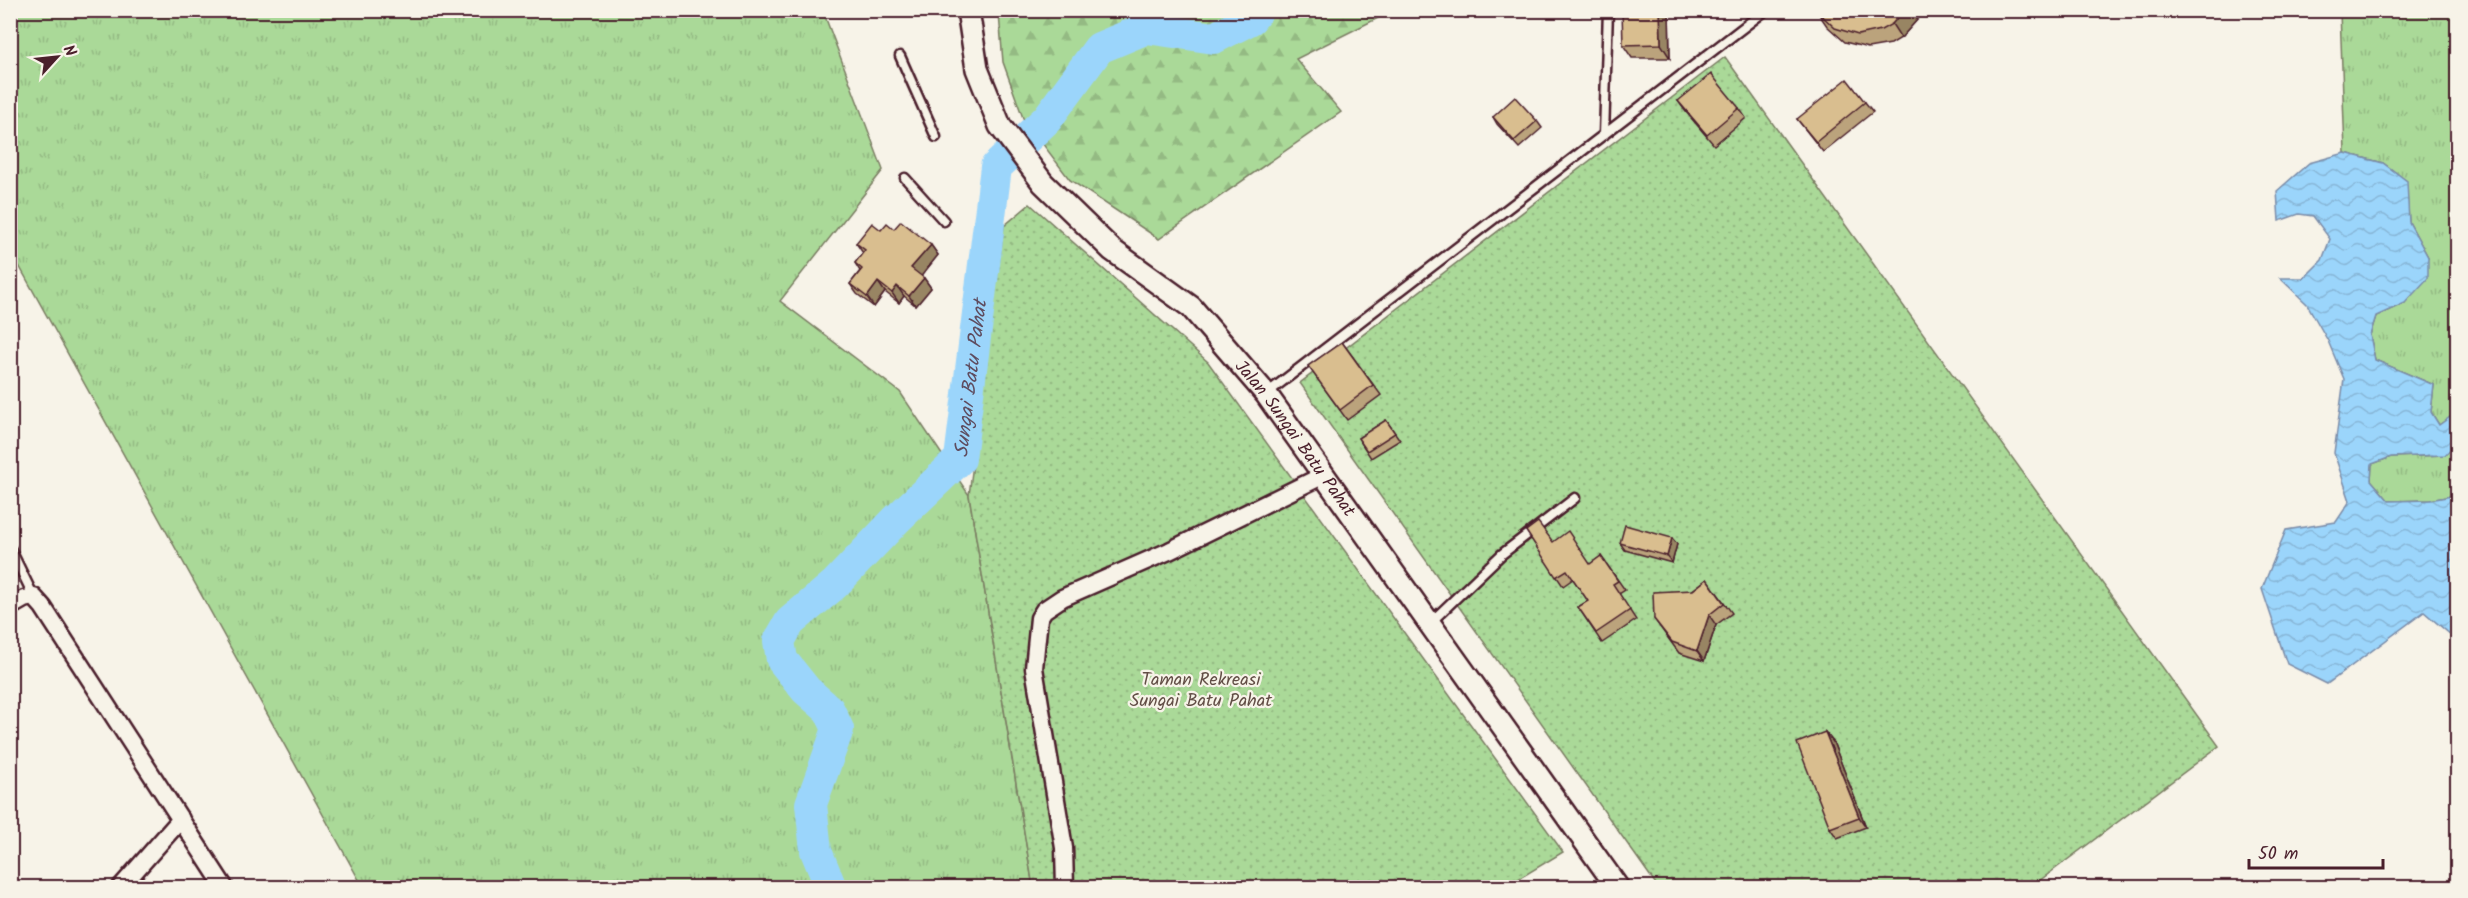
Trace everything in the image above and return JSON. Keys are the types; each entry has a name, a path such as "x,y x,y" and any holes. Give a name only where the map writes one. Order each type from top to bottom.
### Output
{"street":[{"name":"Jalan Sungai Batu Pahat","path":"968,10 977,69 1000,126 1043,183 1112,250 1191,307 1266,394 1618,888"},
{"path":"1065,888 1064,848 1034,668 1039,618 1044,610 1071,594 1169,551 1324,475"},
{"path":"10,607 24,599 34,597 53,621 225,888"},
{"path":"120,888 181,819"}],"lane":[{"path":"1604,135 1608,10"},
{"path":"1266,394 1766,10"},
{"path":"900,56 936,137"},
{"path":"905,178 944,221"},
{"path":"1430,624 1502,554 1575,498"},
{"path":"10,548 34,597"}],"green space":[{"path":"1010,10 1392,11 1296,59 1341,112 1159,239 1070,180 1023,118 1003,62 999,14"},
{"path":"10,11 823,11 883,170 780,301 900,392 969,495 1033,887 363,887 11,251"},
{"path":"2340,11 2457,11 2458,412 2439,425 2431,412 2434,385 2375,360 2370,335 2376,316 2405,303 2428,257 2409,222 2406,181 2383,163 2345,153"},
{"path":"1725,57 2219,746 2031,887 1658,887 1300,383"},
{"name":"Taman Rekreasi Sungai Batu Pahat","path":"1030,204 1208,362 1563,852 1505,887 1033,887 969,495 1004,226"},
{"path":"2457,442 2457,495 2430,500 2389,501 2371,480 2372,464 2391,457 2445,455"}],"water":[{"path":"2345,153 2383,163 2407,181 2409,222 2428,257 2428,278 2405,303 2376,316 2370,335 2375,360 2434,385 2431,412 2439,425 2457,412 2457,442 2445,455 2391,457 2372,464 2371,480 2389,501 2430,500 2457,495 2458,641 2424,612 2327,684 2287,664 2262,589 2286,530 2336,522 2350,501 2334,453 2344,379 2328,341 2307,304 2280,278 2304,278 2322,260 2330,239 2313,216 2299,214 2279,221 2277,191 2309,163"}],"building":[{"path":"1622,10 1660,10 1661,44 1623,45"},
{"path":"1816,10 1904,10 1892,24 1881,30 1858,35 1835,28"},
{"path":"1711,74 1739,108 1707,135 1678,101"},
{"path":"1847,79 1865,102 1816,142 1797,119"},
{"path":"1515,97 1537,121 1514,141 1493,117"},
{"path":"901,221 931,245 911,268 924,278 909,296 897,286 892,293 878,282 867,297 850,284 862,269 855,263 865,250 856,243 872,223 881,230 887,223 894,229"},
{"path":"1342,342 1373,385 1340,410 1308,366"},
{"path":"1386,420 1395,433 1367,451 1358,438"},
{"path":"1538,522 1553,542 1568,531 1590,564 1601,556 1618,581 1613,584 1630,610 1596,633 1578,607 1588,601 1567,570 1556,577 1526,531"},
{"path":"1625,525 1672,538 1667,556 1620,543"},
{"path":"1707,579 1724,603 1709,615 1697,651 1672,642 1654,619 1653,592 1693,590"},
{"path":"1825,732 1859,817 1830,828 1797,743"}],"waterway":[{"name":"Sungai Batu Pahat","path":"831,888 816,851 811,804 838,729 829,710 806,690 782,660 779,641 790,622 835,584 896,520 960,459 996,167 1047,119 1099,48 1147,28 1214,38 1251,19 1258,10"}]}
